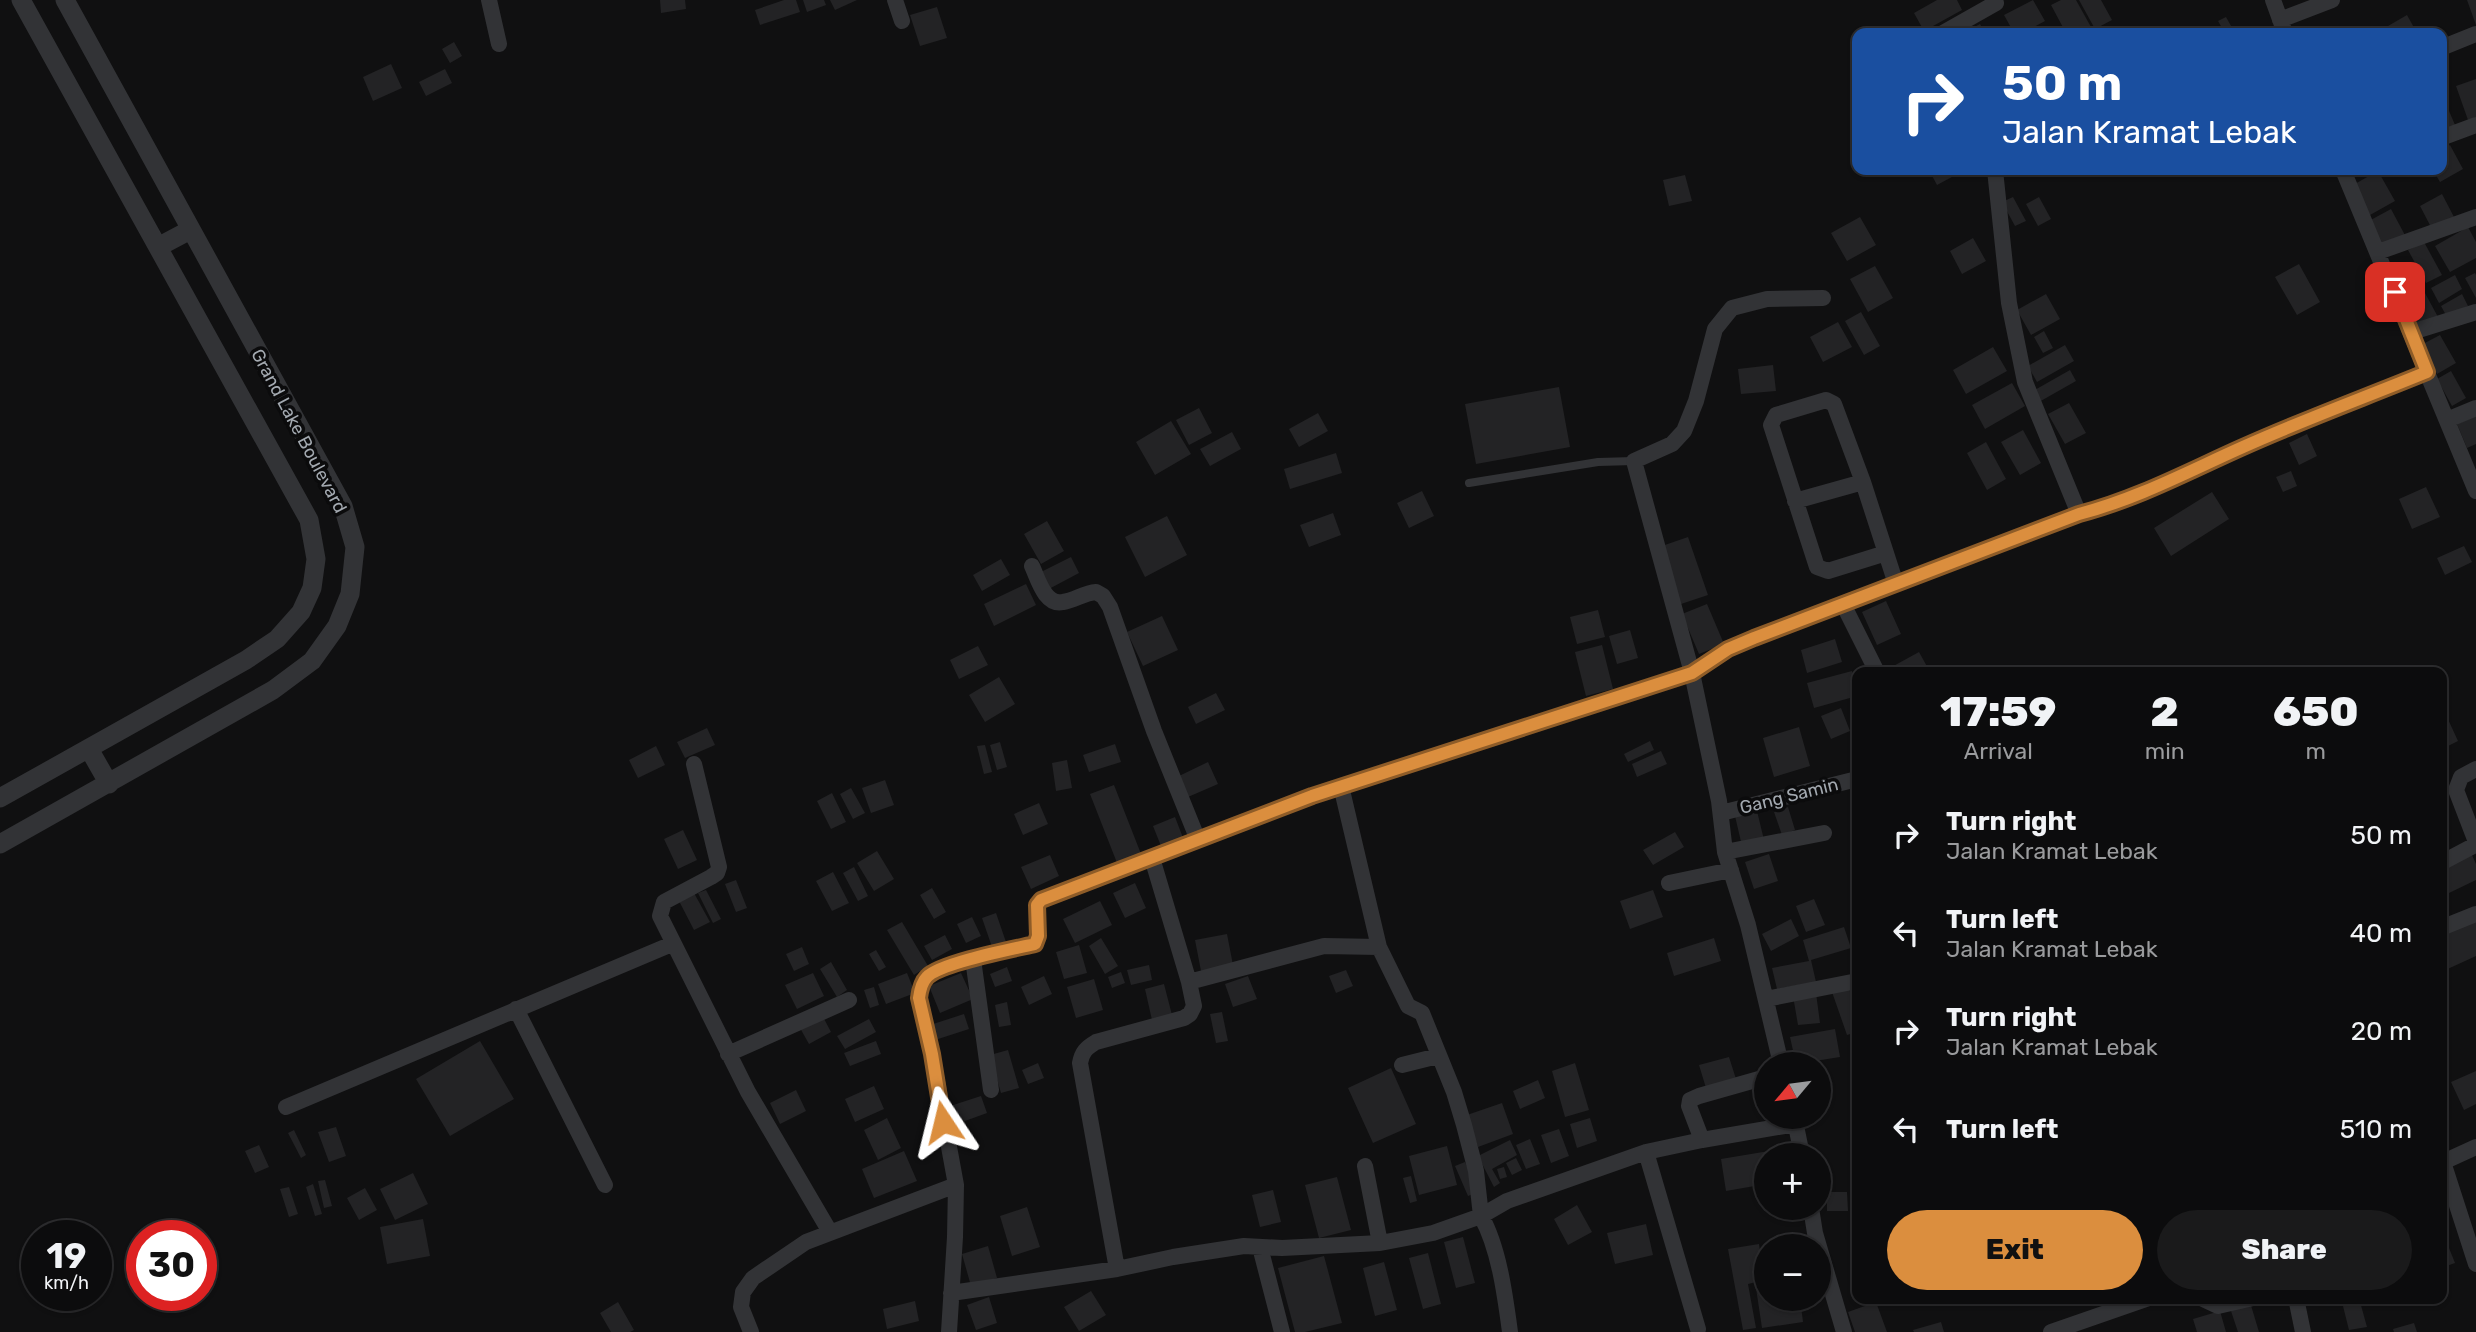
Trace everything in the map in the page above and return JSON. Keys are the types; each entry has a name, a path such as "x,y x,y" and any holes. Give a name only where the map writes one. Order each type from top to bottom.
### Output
{"street":[{"name":"Grand Lake Boulevard","path":"0,798 246,660 278,639 301,612 312,588 316,559 309,520 21,0"},
{"name":"Grand Lake Boulevard","path":"0,844 273,691 312,661 337,626 350,594 355,547 343,506 65,0"},
{"path":"489,0 499,44"},
{"path":"895,0 902,21"},
{"path":"2273,0 2283,27 2332,0"},
{"path":"1952,28 1996,3"},
{"path":"2447,46 2476,34"},
{"path":"2447,136 2476,125"},
{"path":"1996,175 2010,303 2025,382 2079,514"},
{"path":"2349,175 2378,252 2476,491"},
{"path":"2378,252 2476,217"},
{"path":"158,247 190,230"},
{"path":"1778,1052 1725,852 1721,813 1692,673 1634,461 1672,444 1684,431 1696,401 1715,329 1732,308 1766,299 1823,298"},
{"path":"2412,332 2476,312"},
{"path":"949,1332 956,1185 919,998 920,990 928,976 973,959 1035,944 1038,936 1038,902 1340,786 1692,673 1728,649 2079,514 2105,507 2168,482 2244,446 2427,372"},
{"path":"1886,553 1828,571 1817,568 1771,425 1772,419 1780,412 1826,400 1834,404 1863,482 1886,553 1896,584"},
{"path":"2446,420 2476,408"},
{"path":"1796,501 1863,482"},
{"path":"1032,566 1047,597 1053,602 1064,602 1076,596 1096,592 1103,596 1110,607 1154,731 1198,840"},
{"path":"1843,604 1874,667"},
{"path":"89,749 109,784"},
{"path":"694,764 719,867 717,873 711,877 664,902 660,916 765,1125 830,1232"},
{"path":"2447,860 2476,842 2456,790 2461,777 2476,769"},
{"name":"Gang Samin","path":"1721,813 1852,780"},
{"path":"1340,786 1379,947 1408,1006 1422,1013 1454,1092 1476,1171 1481,1216 1490,1236 1503,1284 1510,1332"},
{"path":"1725,852 1824,834"},
{"path":"1116,1269 1080,1063 1082,1054 1096,1042 1184,1018 1194,1006 1152,858"},
{"path":"1669,883 1731,870"},
{"path":"2447,926 2476,914"},
{"path":"285,1107 672,944"},
{"path":"1189,982 1324,946 1379,947"},
{"path":"973,959 991,1090"},
{"path":"1766,999 1852,982"},
{"path":"728,1054 849,1000"},
{"path":"516,1009 605,1185"},
{"path":"1402,1065 1438,1056"},
{"path":"1702,1140 1689,1106 1690,1100 1754,1080"},
{"path":"951,1293 1116,1269 1244,1246 1317,1247 1380,1243 1444,1230 1481,1216 1507,1201 1646,1152 1754,1129"},
{"path":"2447,1160 2476,1147"},
{"path":"1646,1152 1698,1329"},
{"path":"1364,1166 1380,1243"},
{"path":"2447,1177 2476,1264"},
{"path":"751,1332 741,1307 747,1285 753,1278 806,1242 956,1185"},
{"path":"1813,1220 1844,1332"},
{"path":"1260,1247 1282,1332"},
{"path":"2051,1332 2132,1304"},
{"path":"2297,1304 2303,1332"}],"lane":[{"path":"1469,483 1598,462 1634,461"}],"building":[{"path":"660,0 685,0 686,9 661,13"},
{"path":"784,0 796,0 800,12 760,25 755,10"},
{"path":"803,0 824,0 826,5 807,12"},
{"path":"830,0 857,0 835,10"},
{"path":"1937,0 1957,0 1962,10 1929,28 1922,28 1914,13"},
{"path":"2033,0 2045,21 2032,28 2011,28 2004,15"},
{"path":"2061,0 2076,0 2091,27 2063,28 2051,5"},
{"path":"2079,0 2101,0 2112,20 2094,28"},
{"path":"2467,0 2476,0 2476,25"},
{"path":"937,7 947,38 920,46 910,15"},
{"path":"2407,15 2414,28 2389,28 2388,26"},
{"path":"2226,17 2232,28 2222,28 2218,21"},
{"path":"454,42 462,56 450,63 442,49"},
{"path":"391,64 402,88 373,101 363,77"},
{"path":"445,69 452,83 426,96 419,82"},
{"path":"2476,79 2476,117 2468,120 2456,86"},
{"path":"2447,106 2455,125 2447,128"},
{"path":"2450,145 2463,169 2440,182 2436,175 2447,175 2447,147"},
{"path":"1685,175 1692,201 1669,206 1663,180"},
{"path":"1932,175 1956,175 1937,185"},
{"path":"2371,175 2380,175 2395,201 2370,215 2353,185"},
{"path":"2442,194 2454,217 2432,229 2420,206"},
{"path":"2013,197 2026,221 2015,226 2002,202"},
{"path":"2039,197 2051,219 2038,226 2026,204"},
{"path":"2391,209 2406,237 2382,250 2367,222"},
{"path":"1860,217 1876,245 1847,261 1831,233"},
{"path":"2468,227 2476,242 2476,258 2450,272 2435,246"},
{"path":"1973,238 1986,261 1962,274 1950,251"},
{"path":"2424,242 2442,275 2426,283 2408,250"},
{"path":"2299,264 2320,302 2297,315 2275,277"},
{"path":"1875,266 1893,298 1868,312 1850,279"},
{"path":"2475,273 2476,275 2476,298 2465,278"},
{"path":"2455,275 2462,289 2439,303 2431,288"},
{"path":"2419,282 2438,317 2417,328 2398,294"},
{"path":"2046,294 2060,319 2031,335 2017,310"},
{"path":"2462,294 2468,306 2447,317 2441,306"},
{"path":"1861,312 1880,346 1864,355 1845,321"},
{"path":"1838,322 1852,347 1823,362 1810,337"},
{"path":"2044,331 2053,348 2043,353 2034,337"},
{"path":"2440,335 2456,363 2437,374 2421,345"},
{"path":"2065,345 2074,361 2037,382 2028,366"},
{"path":"1993,347 2007,371 1966,394 1953,370"},
{"path":"1773,365 1776,391 1741,394 1738,369"},
{"path":"2070,370 2076,381 2039,402 2033,391"},
{"path":"2451,371 2466,398 2452,406 2437,379"},
{"path":"2012,383 2025,406 1985,429 1972,405"},
{"path":"1559,387 1570,447 1476,464 1465,404"},
{"path":"2069,403 2086,433 2065,444 2048,414"},
{"path":"1199,408 1212,433 1189,445 1176,420"},
{"path":"1318,413 1328,431 1299,447 1289,429"},
{"path":"2476,416 2476,444 2467,448 2457,424"},
{"path":"1171,421 1191,454 1155,475 1136,442"},
{"path":"2023,430 2041,463 2020,475 2001,442"},
{"path":"1232,432 1241,449 1210,466 1200,449"},
{"path":"2307,434 2317,456 2299,465 2289,443"},
{"path":"1986,442 2006,479 1987,490 1967,453"},
{"path":"1336,453 1342,473 1290,489 1284,469"},
{"path":"2291,471 2297,486 2283,492 2276,477"},
{"path":"2426,487 2440,517 2412,529 2399,499"},
{"path":"1422,491 1434,516 1409,528 1397,503"},
{"path":"2212,492 2229,519 2171,556 2154,528"},
{"path":"1333,513 1341,535 1309,547 1300,525"},
{"path":"1167,516 1187,555 1145,577 1125,537"},
{"path":"1047,521 1064,551 1041,564 1024,534"},
{"path":"1688,537 1708,595 1678,605 1659,547"},
{"path":"2464,546 2472,562 2445,575 2437,558"},
{"path":"1071,557 1079,573 1047,590 1039,573"},
{"path":"1001,559 1010,575 982,591 973,575"},
{"path":"1026,584 1036,605 994,626 984,604"},
{"path":"1886,601 1901,634 1877,645 1862,612"},
{"path":"1707,604 1724,644 1699,654 1682,614"},
{"path":"1598,610 1605,637 1577,644 1570,617"},
{"path":"1162,616 1178,650 1143,666 1127,632"},
{"path":"1630,630 1638,658 1617,664 1609,636"},
{"path":"1835,639 1842,662 1807,673 1801,650"},
{"path":"1602,645 1613,689 1586,696 1575,652"},
{"path":"978,646 988,665 959,679 950,660"},
{"path":"1919,652 1927,667 1892,667"},
{"path":"1852,671 1852,697 1814,708 1807,683"},
{"path":"999,677 1015,704 985,722 969,695"},
{"path":"1216,693 1225,710 1196,724 1188,707"},
{"path":"1841,708 1850,731 1831,739 1821,716"},
{"path":"2447,717 2458,741 2447,746"},
{"path":"1799,727 1810,766 1774,777 1763,738"},
{"path":"707,728 715,745 685,758 677,742"},
{"path":"1650,741 1654,750 1628,762 1624,754"},
{"path":"1000,742 1007,767 997,770 990,745"},
{"path":"1115,744 1121,762 1089,772 1083,755"},
{"path":"985,745 992,772 984,774 977,746"},
{"path":"656,746 665,765 638,778 629,760"},
{"path":"1661,751 1667,764 1637,777 1632,764"},
{"path":"1067,760 1072,788 1056,791 1052,763"},
{"path":"1208,762 1218,784 1188,797 1179,776"},
{"path":"885,780 894,805 871,813 862,788"},
{"path":"1114,785 1143,859 1119,868 1090,794"},
{"path":"851,788 865,813 853,819 840,794"},
{"path":"832,793 846,822 831,829 817,801"},
{"path":"1039,803 1048,824 1023,835 1014,814"},
{"path":"1788,807 1795,830 1782,835 1774,812"},
{"path":"1757,811 1764,840 1742,846 1735,816"},
{"path":"1175,817 1185,843 1163,851 1153,826"},
{"path":"683,830 697,860 678,869 664,839"},
{"path":"1675,832 1684,847 1653,865 1643,850"},
{"path":"877,851 894,879 874,891 857,863"},
{"path":"2471,853 2476,864 2476,880 2449,893 2447,864"},
{"path":"1769,854 1778,881 1754,889 1745,862"},
{"path":"1050,855 1059,876 1031,889 1021,867"},
{"path":"854,867 868,896 858,901 843,873"},
{"path":"833,872 849,903 832,911 816,881"},
{"path":"736,880 747,908 736,912 725,884"},
{"path":"1135,883 1146,908 1125,918 1113,893"},
{"path":"932,888 946,912 934,919 920,895"},
{"path":"706,890 721,919 713,923 698,893"},
{"path":"1653,890 1663,917 1630,929 1620,901"},
{"path":"694,893 710,922 694,930 679,901"},
{"path":"1814,899 1825,925 1806,932 1796,906"},
{"path":"1100,901 1112,925 1075,943 1063,919"},
{"path":"996,913 1006,942 992,947 982,918"},
{"path":"972,917 981,936 966,943 957,924"},
{"path":"1791,919 1799,936 1771,951 1762,934"},
{"path":"2476,920 2476,956 2447,969 2447,933"},
{"path":"902,922 928,966 914,975 887,930"},
{"path":"1844,927 1851,948 1811,960 1816,982 1777,989 1772,968 1809,961 1803,940"},
{"path":"1227,934 1233,965 1201,971 1195,940"},
{"path":"945,935 952,949 932,960 924,946"},
{"path":"1101,938 1118,966 1105,974 1089,946"},
{"path":"1714,938 1721,961 1674,976 1667,953"},
{"path":"1079,945 1087,973 1064,979 1056,952"},
{"path":"802,947 809,964 794,971 786,954"},
{"path":"876,950 886,967 879,971 869,954"},
{"path":"831,962 847,990 837,997 820,969"},
{"path":"1149,965 1152,980 1131,985 1127,970"},
{"path":"1007,967 1012,981 995,987 990,974"},
{"path":"1346,970 1353,986 1336,993 1329,976"},
{"path":"1121,972 1125,983 1112,988 1108,977"},
{"path":"813,973 824,996 797,1009 785,985"},
{"path":"907,973 915,993 886,1004 878,984"},
{"path":"961,973 973,999 940,1013 929,986"},
{"path":"1044,976 1052,994 1029,1005 1021,987"},
{"path":"1248,976 1257,999 1233,1007 1225,984"},
{"path":"1094,979 1103,1010 1076,1018 1067,987"},
{"path":"1164,984 1172,1015 1152,1020 1145,989"},
{"path":"1848,986 1852,997 1852,1034 1847,1035 1832,992"},
{"path":"874,987 879,1005 870,1008 864,990"},
{"path":"1816,993 1820,1023 1798,1025 1793,996"},
{"path":"1007,1002 1011,1025 999,1027 995,1005"},
{"path":"1222,1012 1228,1041 1216,1043 1210,1014"},
{"path":"964,1014 969,1029 932,1041 927,1026"},
{"path":"822,1015 831,1032 809,1044 800,1028"},
{"path":"869,1019 876,1032 845,1049 837,1036"},
{"path":"1835,1029 1840,1057 1831,1058 1831,1052 1793,1052 1790,1037"},
{"path":"480,1041 514,1099 450,1136 416,1079"},
{"path":"876,1041 881,1054 850,1066 844,1053"},
{"path":"1008,1050 1019,1088 1001,1093 990,1055"},
{"path":"1729,1057 1736,1079 1706,1088 1699,1065"},
{"path":"1038,1063 1044,1078 1028,1084 1022,1070"},
{"path":"1575,1063 1589,1110 1565,1117 1552,1071"},
{"path":"1391,1068 1416,1124 1373,1143 1348,1088"},
{"path":"2476,1071 2476,1104 2464,1110 2451,1082"},
{"path":"1538,1080 1545,1098 1520,1109 1513,1091"},
{"path":"874,1086 884,1109 855,1122 845,1099"},
{"path":"796,1090 806,1111 780,1124 770,1103"},
{"path":"981,1096 987,1113 954,1125 947,1107"},
{"path":"1502,1103 1513,1134 1478,1147 1467,1115"},
{"path":"887,1118 901,1148 878,1160 864,1130"},
{"path":"1590,1118 1597,1141 1577,1148 1570,1124"},
{"path":"336,1127 346,1156 329,1162 318,1132"},
{"path":"1559,1129 1569,1156 1551,1163 1541,1135"},
{"path":"294,1130 306,1155 301,1158 288,1133"},
{"path":"1530,1139 1540,1164 1526,1169 1516,1145"},
{"path":"1510,1140 1517,1155 1492,1169 1500,1183 1494,1187 1478,1156"},
{"path":"259,1145 269,1167 255,1173 245,1151"},
{"path":"1447,1146 1457,1185 1419,1195 1409,1156"},
{"path":"904,1151 917,1181 874,1198 862,1169"},
{"path":"1754,1154 1754,1186 1726,1191 1721,1159"},
{"path":"1516,1158 1522,1170 1512,1175 1506,1163"},
{"path":"1465,1162 1478,1192 1468,1196 1455,1166"},
{"path":"1504,1167 1507,1177 1500,1179 1497,1169"},
{"path":"413,1173 428,1204 395,1220 380,1189"},
{"path":"1411,1176 1417,1201 1410,1203 1403,1178"},
{"path":"1337,1177 1351,1230 1319,1238 1305,1185"},
{"path":"325,1180 332,1206 324,1208 318,1181"},
{"path":"313,1184 322,1214 315,1216 306,1187"},
{"path":"289,1187 298,1214 289,1217 280,1189"},
{"path":"365,1188 377,1210 359,1220 347,1198"},
{"path":"1273,1190 1281,1222 1260,1227 1252,1195"},
{"path":"1831,1192 1847,1192 1848,1211 1831,1211"},
{"path":"1577,1205 1592,1232 1568,1245 1554,1219"},
{"path":"1027,1207 1040,1247 1012,1256 1000,1216"},
{"path":"423,1219 430,1256 387,1264 380,1227"},
{"path":"1646,1224 1653,1255 1615,1264 1607,1233"},
{"path":"1463,1237 1475,1283 1456,1288 1444,1242"},
{"path":"2447,1243 2455,1263 2447,1266"},
{"path":"1754,1245 1754,1282 1748,1284 1756,1328 1743,1330 1728,1249"},
{"path":"988,1246 997,1278 971,1286 962,1254"},
{"path":"1428,1253 1441,1304 1423,1309 1409,1258"},
{"path":"1324,1256 1342,1323 1295,1332 1278,1268"},
{"path":"1384,1262 1397,1310 1375,1316 1363,1268"},
{"path":"1091,1291 1106,1315 1079,1331 1064,1307"},
{"path":"989,1297 997,1323 976,1330 967,1305"},
{"path":"915,1301 919,1321 887,1329 883,1309"},
{"path":"618,1302 634,1330 630,1332 611,1332 600,1313"},
{"path":"1877,1304 1887,1332 1855,1332 1848,1312"},
{"path":"2251,1304 2259,1332 2238,1332 2230,1308"},
{"path":"2342,1304 2361,1304 2367,1327 2349,1330"},
{"path":"1759,1311 1802,1311 1803,1322 1762,1328"},
{"path":"2220,1311 2226,1332 2197,1332 2193,1319"},
{"path":"1941,1322 1944,1332 1913,1330"},
{"path":"2414,1323 2417,1332 2394,1332 2393,1329"}],"route":[{"path":"943,1122 932,1054 919,998 923,982 934,972 973,959 1035,944 1038,936 1037,905 1041,900 1312,796 1692,673 1728,649 1754,638 2079,514 2105,507 2168,482 2244,446 2427,372 2395,292"}]}
